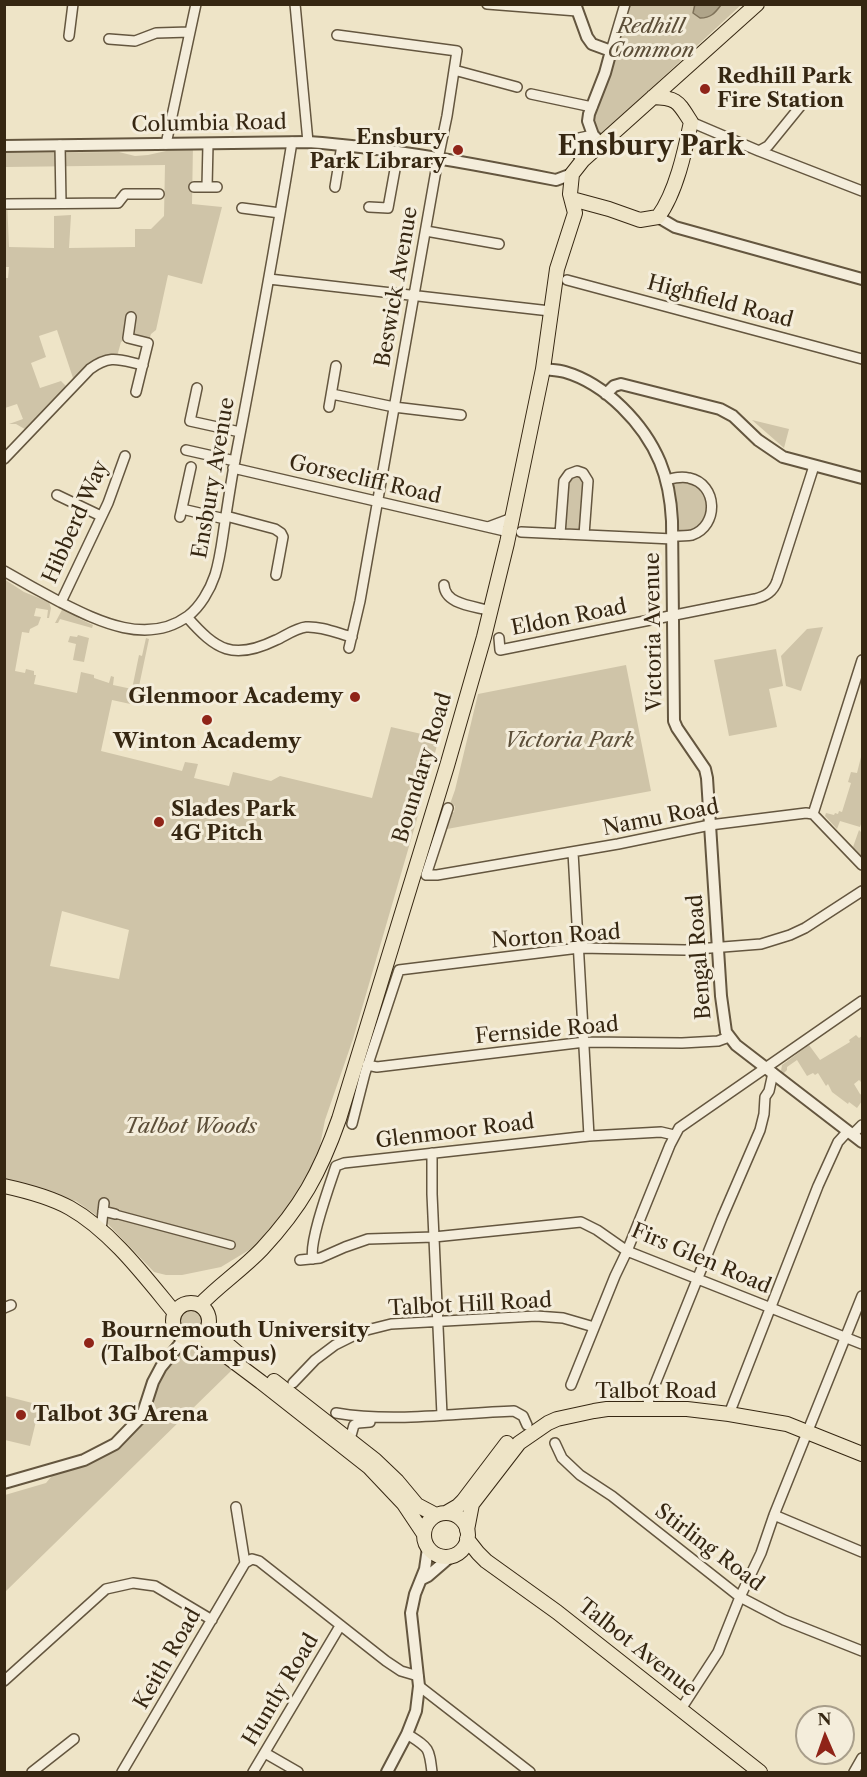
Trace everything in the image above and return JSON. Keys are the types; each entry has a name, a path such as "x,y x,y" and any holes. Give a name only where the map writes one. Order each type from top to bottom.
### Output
{"main road":[{"path":"572,174 598,140 653,97 757,4"},
{"path":"571,196 640,220 663,211 685,150 691,122 678,102 675,90 680,73"},
{"path":"653,97 678,102"},
{"name":"Boundary Road","path":"203,1308 261,1250 296,1209 317,1175 329,1146 447,766 491,611 504,530 512,518 543,369 557,269 576,213 571,196 572,174"},
{"path":"570,232 579,220 609,209"},
{"path":"4,1186 36,1193 70,1208 101,1230 178,1310"},
{"path":"205,1332 209,1317 203,1308 190,1303 178,1310 174,1326 181,1337 190,1340 212,1331 231,1349 350,1439 386,1470 417,1505 441,1514 459,1518 467,1535 465,1546 454,1555 438,1556 428,1548 425,1542 424,1534 428,1522 441,1514 458,1506 463,1501 512,1437 527,1425 548,1416 581,1409 607,1409"},
{"path":"205,1332 261,1382 369,1467 404,1504 424,1534"},
{"name":"Talbot Road","path":"467,1535 470,1511 476,1499 519,1443 539,1428 557,1419 607,1409 697,1410 787,1424 862,1454"},
{"name":"Talbot Avenue","path":"467,1535 486,1561 557,1612 760,1773"},
{"name":"Talbot Avenue","path":"454,1555 486,1561"}],"street":[{"path":"69,36 73,4"},
{"path":"166,144 196,4"},
{"path":"296,4 308,142"},
{"path":"487,4 576,8 592,44 611,51"},
{"path":"598,140 588,122 625,4"},
{"path":"109,39 134,45 156,33 190,32"},
{"name":"Beswick Avenue","path":"337,35 457,51 415,297 349,648"},
{"path":"454,70 517,87"},
{"path":"531,94 592,107"},
{"path":"759,151 768,146 807,98"},
{"path":"691,122 862,191"},
{"path":"583,160 575,152 579,138 598,140"},
{"name":"Ensbury Avenue","path":"4,571 78,612 136,630 163,627 187,616 205,596 218,566 292,142"},
{"name":"Columbia Road","path":"4,146 308,142 438,159 556,180"},
{"path":"194,187 212,187 208,144"},
{"path":"60,145 61,203"},
{"path":"335,188 342,145"},
{"path":"369,207 388,208 398,153"},
{"path":"571,196 556,180 572,174"},
{"path":"7,204 118,203 125,194 159,194"},
{"path":"242,208 280,213"},
{"path":"663,211 675,227 862,279"},
{"path":"426,231 499,244"},
{"path":"269,279 550,311"},
{"name":"Highfield Road","path":"567,280 862,359"},
{"path":"131,317 128,338 150,338 136,393"},
{"path":"4,459 90,369 101,361 110,358 142,365"},
{"path":"329,407 336,366"},
{"name":"Victoria Avenue","path":"543,369 563,371 606,394 628,415 645,436 660,461 672,506 674,721 705,769 710,825"},
{"path":"606,394 614,386 621,384 720,410 733,416 758,440 787,459 862,478"},
{"path":"198,388 190,421 240,432"},
{"path":"332,394 394,407 461,415"},
{"name":"Gorsecliff Road","path":"186,450 378,501 504,530 673,538"},
{"name":"Hibberd Way","path":"61,602 101,516 125,456"},
{"name":"Eldon Road","path":"499,638 500,650 755,599 770,593 775,588 814,466"},
{"path":"191,467 181,513 226,518 281,532 283,537 276,575"},
{"path":"560,534 564,481 569,474 577,471 583,473 588,481 584,535"},
{"name":"Victoria Avenue","path":"666,480 682,477 694,479 706,488 711,501 711,514 704,527 692,534 673,538"},
{"path":"57,495 101,516"},
{"path":"504,530 512,518"},
{"path":"444,585 446,594 451,599 491,611"},
{"path":"187,616 207,639 221,647 242,650 261,647 304,627 324,629 352,637"},
{"path":"862,660 857,690 813,813 862,865"},
{"name":"Namu Road","path":"448,808 426,875 573,852 710,825 813,813"},
{"name":"Bengal Road","path":"710,825 723,1019 726,1032 769,1070 862,1142"},
{"path":"573,852 589,1136"},
{"name":"Norton Road","path":"352,1124 368,1065 399,970 579,948 685,950 761,944 805,928 862,891"},
{"path":"571,1385 679,1128 769,1070 862,1000"},
{"name":"Fernside Road","path":"368,1065 377,1067 585,1042 682,1043 718,1041 729,1037"},
{"path":"647,1409 722,1218 760,1130 765,1097 769,1091 769,1070"},
{"path":"729,1414 837,1142 862,1125"},
{"name":"Glenmoor Road","path":"314,1259 312,1246 336,1166 344,1163 589,1136 661,1132 674,1136"},
{"path":"432,1153 442,1415"},
{"path":"101,1230 104,1207 115,1214 231,1245"},
{"name":"Firs Glen Road","path":"300,1260 320,1258 345,1246 368,1239 434,1237 580,1222 597,1230 627,1251 862,1344"},
{"path":"681,1709 718,1652 761,1553 862,1296"},
{"name":"Talbot Hill Road","path":"293,1383 315,1360 349,1337 391,1324 546,1317 572,1320 594,1327"},
{"path":"4,1483 84,1460 115,1444 142,1416 153,1382 181,1337"},
{"path":"350,1439 352,1429 358,1423 442,1415 514,1411 523,1416 527,1425"},
{"path":"336,1413 357,1417 396,1419"},
{"name":"Stirling Road","path":"555,1443 562,1458 580,1475 612,1496 740,1598 784,1620 862,1651"},
{"path":"236,1507 245,1563 252,1558 259,1561 340,1626 418,1681 530,1773"},
{"path":"774,1515 862,1552"},
{"path":"387,1773 416,1711 418,1681 411,1613 415,1594 422,1580 428,1548"},
{"path":"422,1580 454,1555"},
{"name":"Keith Road","path":"122,1773 245,1563"},
{"path":"4,1681 106,1589 133,1583 155,1586 212,1620"},
{"name":"Huntly Road","path":"253,1773 340,1626"},
{"path":"407,1734 429,1750 432,1773"},
{"path":"32,1773 74,1739"},
{"path":"265,1753 298,1773"},
{"path":"854,1773 862,1758"}],"green space":[{"name":"Redhill Common","path":"625,5 741,5 633,105 605,135 595,131 589,114"},
{"path":"166,144 193,144 192,204 222,207 202,284 168,275 156,330 151,334 148,343 128,338 121,342 116,360 110,359 75,384 57,330 39,336 46,357 31,363 40,388 61,381 70,390 30,432 16,424 9,424 23,419 17,404 5,408 4,278 8,278 9,267 5,267 5,200 7,200 9,247 54,248 54,216 71,215 69,248 135,247 135,229 151,229 164,216 165,165 6,167 5,173 5,153 119,152 135,156 166,151"},
{"path":"752,420 789,429 784,448"},
{"path":"577,474 585,481 582,529 563,528 568,480"},
{"path":"684,480 702,491 706,498 707,509 704,520 697,528 693,531 678,533 673,481"},
{"name":"Talbot Woods","path":"4,579 24,592 49,602 51,608 49,618 47,618 48,610 36,608 34,616 41,617 38,625 30,629 29,633 22,632 15,671 25,673 26,669 34,671 36,675 34,684 77,693 81,672 94,675 94,678 109,683 111,676 114,677 113,685 132,689 139,655 142,656 146,638 149,639 135,705 112,700 101,751 182,771 185,762 198,764 194,778 229,786 233,772 271,781 280,776 372,798 391,727 439,738 353,1039 325,1120 317,1161 296,1201 259,1244 221,1267 182,1275 166,1275 154,1272 106,1222 76,1201 5,1182","holes":["62,911 129,930 119,979 50,966"]},
{"path":"63,608 93,625 92,628 60,619 58,623 55,623"},
{"path":"823,627 801,691 786,686 781,656 807,629"},
{"path":"78,635 89,638 84,662 73,660 76,644 68,642 70,636 77,637"},
{"path":"776,649 783,686 769,689 777,727 729,736 714,660"},
{"name":"Victoria Park","path":"626,665 651,791 447,829 451,813 454,812 455,806 450,804 478,694"},
{"path":"862,753 862,821 860,827 840,821 837,829 825,816 826,813 834,815 839,811 842,812 851,783 848,782 851,772 857,773"},
{"path":"859,830 862,833 862,857 853,847"},
{"path":"856,1035 859,1038 862,1036 862,1081 859,1080 854,1084 862,1095 862,1101 857,1108 832,1092 818,1073 807,1076 797,1060 787,1067 783,1074 781,1071 782,1065 809,1045 820,1060 850,1042 849,1040"},
{"path":"191,1303 204,1308 209,1321 204,1334 191,1339 178,1334 173,1321 178,1308"},
{"path":"201,1343 223,1358 220,1361 232,1370 5,1592 5,1495 46,1483 60,1466 103,1451 142,1416 153,1382 183,1346"},
{"name":"Talbot 3G Arena","path":"5,1396 40,1405 30,1446 5,1440"}],"shaded area":[{"path":"695,4 721,5 712,14 700,18 693,13"}],"place":[{"name":"Redhill Park Fire Station","path":"705,89"},
{"name":"Ensbury Park Library","path":"458,150"},
{"name":"Glenmoor Academy","path":"355,697"},
{"name":"Winton Academy","path":"207,720"},
{"name":"Slades Park 4G Pitch","path":"159,822"},
{"name":"Bournemouth University (Talbot Campus)","path":"89,1343"},
{"name":"Talbot 3G Arena","path":"21,1415"}],"district":[{"name":"Ensbury Park","path":"651,147"}]}
